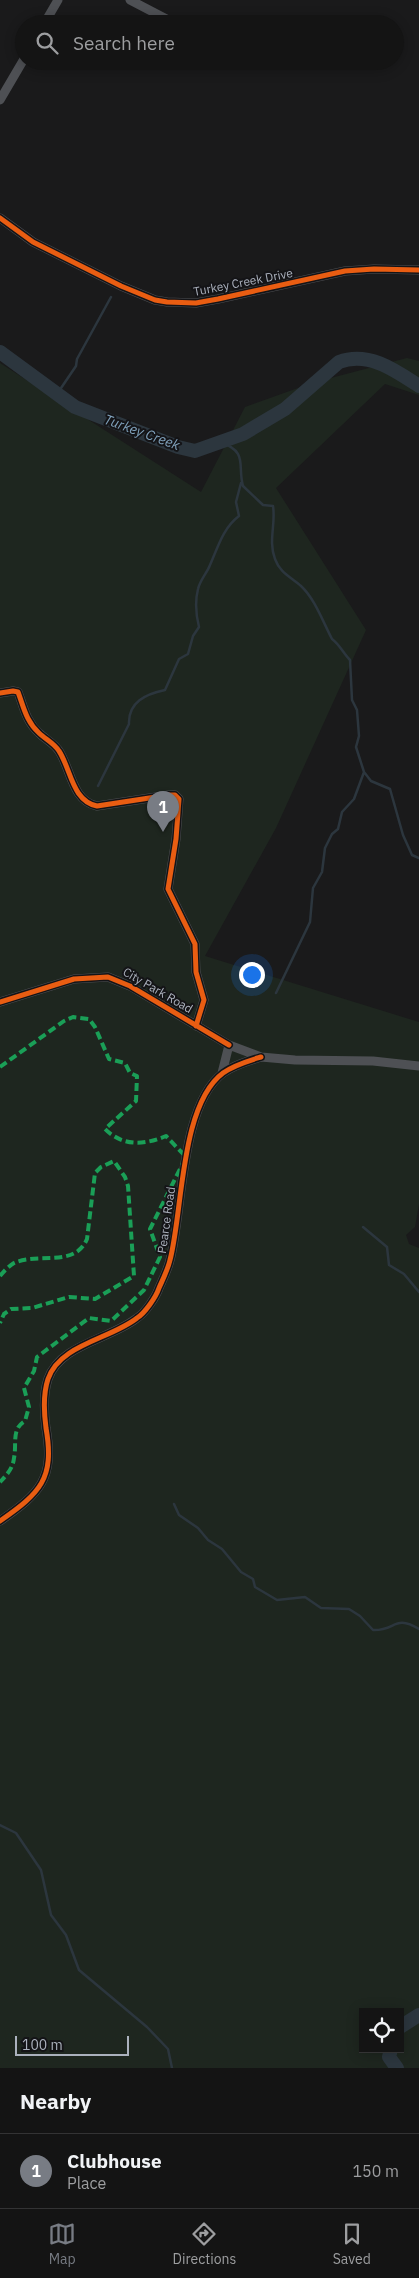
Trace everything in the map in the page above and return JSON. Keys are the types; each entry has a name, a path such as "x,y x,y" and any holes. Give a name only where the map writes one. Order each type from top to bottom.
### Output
{"street":[{"path":"49,15 58,0"},
{"path":"130,0 159,15"},
{"path":"0,100 18,70"},
{"name":"Turkey Creek Drive","path":"0,218 32,242 121,286 155,300 167,302 196,303 345,271 374,269 419,270"},
{"path":"0,693 13,690 18,692 31,724 59,751 78,792 86,802 97,806 169,794 176,795 179,799 176,839 168,889 195,944 196,972 204,1000 196,1026"},
{"name":"City Park Road","path":"0,1002 74,979 108,977 130,986 229,1045 261,1057 295,1060 373,1060 419,1066"},
{"path":"222,1073 229,1045"},
{"name":"Pearce Road","path":"0,1521 38,1491 48,1468 50,1451 44,1412 48,1379 59,1363 76,1350 138,1318 158,1291 170,1260 184,1165 197,1115 206,1095 222,1073 261,1057"}],"shaded area":[{"path":"407,358 419,361 419,395 385,384 276,488 366,630 276,828 205,956 419,1022 419,1204 415,1227 406,1235 409,1244 419,1248 419,2068 0,2068 0,363 201,492 245,407 312,383"}],"waterway":[{"path":"57,394 76,366 77,359 111,297"},
{"name":"Turkey Creek","path":"0,352 75,407 178,447 195,451 243,434 285,409 339,362 350,359 371,361 391,368 419,386"},
{"path":"220,442 235,450 238,455 243,486 263,505 273,506 272,546 277,564 306,591 315,604 332,639 350,660 352,700 357,710 359,736 356,747 364,772 371,781 390,789 403,835 412,855 419,858"},
{"path":"98,786 129,724 129,716 135,705 145,697 165,690 179,659 188,654 193,636 199,627 196,603 199,586 225,532 239,516 236,502 241,483"},
{"path":"276,993 310,922 313,888 322,872 325,848 332,834 338,829 342,812 354,799 364,772"},
{"path":"363,1227 387,1247 389,1265 404,1274 419,1292"},
{"path":"174,1504 179,1515 198,1528 208,1540 222,1549 241,1572 253,1579 255,1587 277,1600 305,1597 321,1608 349,1609 360,1616 373,1630 381,1630 400,1623 419,1629"},
{"path":"0,1825 16,1833 41,1870 51,1915 66,1935 79,1970 147,2027 168,2049 172,2068"},
{"path":"404,2024 419,2015"},
{"path":"390,2053 389,2057 397,2068"}],"marked path":[{"path":"0,1067 64,1021 73,1017 89,1019 95,1027 109,1059 125,1063 130,1073 137,1076 136,1101 105,1129 119,1139 134,1143 166,1136 186,1157 150,1229 160,1257 144,1290 111,1321 89,1318 37,1357 34,1371 24,1388 29,1407 25,1421 16,1433 13,1462 9,1471 0,1482"},
{"path":"0,1276 14,1263 24,1260 65,1256 81,1248 87,1239 95,1173 101,1167 114,1161 125,1177 128,1186 134,1276 95,1299 69,1297 32,1308 11,1309 4,1314 0,1323"}],"cycle path":[{"path":"0,218 33,242 121,286 155,300 167,302 196,303 345,271 374,269 419,270"},
{"path":"0,693 18,692 31,724 57,748 77,791 89,803 97,806 169,795 175,795 179,799 176,839 168,889 195,944 196,972 204,1000 196,1026"},
{"path":"0,1002 74,979 108,977 130,986 229,1045"},
{"path":"0,1521 35,1493 46,1472 48,1445 45,1397 46,1385 54,1367 75,1350 140,1316 158,1292 170,1260 185,1160 191,1133 198,1109 209,1088 227,1070 261,1057"}],"place":[{"name":"Clubhouse","path":"163,832"}]}
